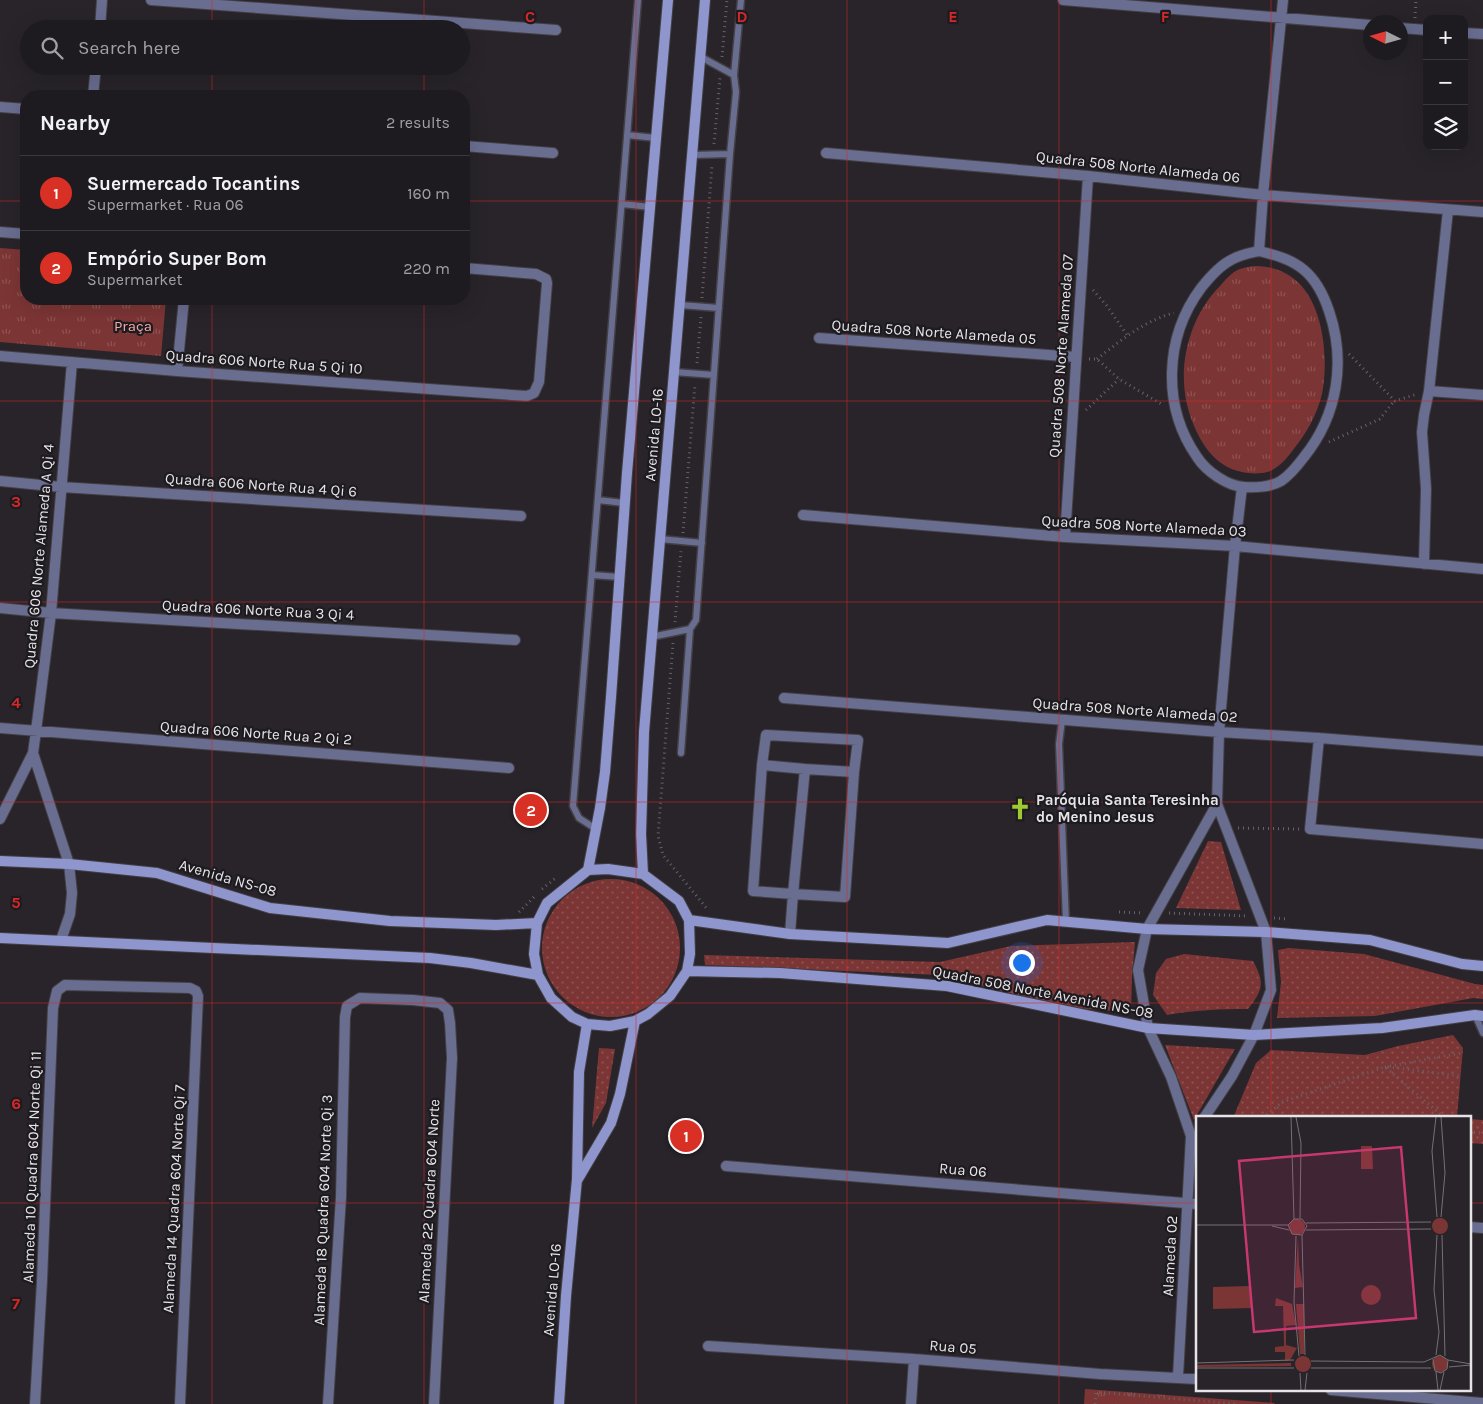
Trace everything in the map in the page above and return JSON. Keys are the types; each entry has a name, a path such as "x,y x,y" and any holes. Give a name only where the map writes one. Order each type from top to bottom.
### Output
{"street":[{"path":"101,20 102,0"},
{"path":"151,0 421,20"},
{"name":"Avenida LO-16","path":"588,870 604,781 611,706 624,503 668,0"},
{"name":"Avenida LO-16","path":"643,874 640,834 644,732 705,0"},
{"path":"1063,0 1363,24"},
{"path":"1259,250 1282,0"},
{"path":"470,24 556,30"},
{"path":"1408,29 1423,30"},
{"path":"1468,33 1483,34"},
{"path":"94,90 95,75"},
{"path":"0,107 20,109"},
{"path":"470,146 553,153"},
{"name":"Quadra 508 Norte Alameda 06","path":"826,153 1088,176 1263,195 1483,212"},
{"name":"Quadra 508 Norte Alameda 07","path":"1065,537 1088,176"},
{"path":"1424,564 1426,489 1422,432 1429,391 1448,210"},
{"path":"0,232 20,234"},
{"path":"1259,250 1293,262 1303,269 1319,287 1333,322 1337,341 1338,370 1334,398 1328,417 1320,435 1310,450 1280,481 1266,485 1242,487 1215,475 1203,466 1187,441 1176,415 1171,377 1172,358 1180,325 1187,310 1206,282 1230,260 1259,250"},
{"name":"Quadra 606 Norte Rua 5 Qi 10","path":"0,356 177,371 527,396 534,393 539,382 546,279 536,274 470,268"},
{"path":"177,371 183,305"},
{"name":"Quadra 508 Norte Alameda 05","path":"819,338 1076,357"},
{"name":"Quadra 606 Norte Alameda A Qi 4","path":"33,753 51,613 72,362"},
{"path":"1429,391 1483,394"},
{"name":"Quadra 606 Norte Rua 4 Qi 6","path":"0,481 61,487 521,516"},
{"path":"1205,1116 1232,1076 1254,1035 1271,990 1266,932 1217,804 1219,732 1242,487"},
{"name":"Quadra 508 Norte Alameda 03","path":"803,515 1065,537 1235,546 1483,569"},
{"name":"Quadra 606 Norte Rua 3 Qi 4","path":"0,608 51,613 515,640"},
{"name":"Quadra 508 Norte Alameda 02","path":"784,698 1483,751"},
{"name":"Quadra 606 Norte Rua 2 Qi 2","path":"0,728 509,768"},
{"path":"766,735 858,740 854,772 846,897 753,891 762,765 766,735"},
{"path":"1319,738 1310,829 1483,844"},
{"path":"0,819 33,753"},
{"path":"33,753 69,864 72,900 70,914 61,940"},
{"path":"762,765 854,772"},
{"path":"790,934 805,769"},
{"path":"1194,1132 1148,1028 1138,970 1147,929 1217,804"},
{"name":"Avenida NS-08","path":"0,861 69,864 157,873 270,908 390,921 496,925 537,923"},
{"path":"608,869 643,874 678,901 689,920 690,954 687,971 670,996 648,1014 635,1021 610,1026 587,1024 572,1017 551,998 538,975 534,954 537,923 546,904 588,870 608,869"},
{"name":"Quadra 508 Norte Avenida NS-08","path":"689,920 790,934 948,943 1047,920 1147,929 1266,932 1370,940 1462,964 1483,966"},
{"path":"0,938 430,958 538,975"},
{"name":"Quadra 508 Norte Avenida NS-08","path":"687,971 780,974 947,986 1148,1028 1254,1035 1382,1028 1479,1015"},
{"name":"Alameda 14 Quadra 604 Norte Qi 7","path":"57,991 66,986 190,988 196,991 198,996 180,1404"},
{"name":"Alameda 10 Quadra 604 Norte Qi 11","path":"35,1404 53,1008 57,991"},
{"name":"Alameda 18 Quadra 604 Norte Qi 3","path":"328,1404 341,1197 345,1017 347,1006 360,998 440,1003"},
{"name":"Alameda 22 Quadra 604 Norte","path":"434,1404 452,1058 448,1010 440,1003"},
{"name":"Avenida LO-16","path":"577,1179 611,1123 620,1094 635,1021"},
{"name":"Avenida LO-16","path":"559,1404 566,1296 577,1179 579,1072 587,1024"},
{"name":"Alameda 02","path":"1178,1377 1192,1204 1194,1132"},
{"name":"Rua 06","path":"726,1166 1192,1204"},
{"path":"1470,1227 1483,1228"},
{"name":"Rua 05","path":"708,1346 914,1359 1100,1374 1196,1379"},
{"path":"911,1404 914,1359"},
{"path":"1351,1392 1460,1403 1483,1403"}],"lane":[{"path":"596,829 579,818 573,806 638,0"},
{"path":"681,753 690,629 696,620 736,92 734,75 741,0"},
{"path":"701,57 734,75"},
{"path":"627,135 656,138"},
{"path":"692,155 730,154"},
{"path":"622,204 650,207"},
{"path":"680,306 719,308"},
{"path":"674,372 714,375"},
{"path":"598,500 624,503"},
{"path":"660,539 702,543"},
{"path":"592,574 620,577"},
{"path":"651,637 690,629"},
{"path":"1062,720 1059,744 1066,922"},
{"path":"1479,1015 1483,1033"}],"path":[{"path":"711,914 663,855 658,836 727,0"},
{"path":"1414,29 1416,0"},
{"path":"1081,277 1107,306 1127,335"},
{"path":"1097,359 1127,335 1163,316 1187,310"},
{"path":"1337,341 1394,401"},
{"path":"1076,357 1097,359 1120,379 1176,415"},
{"path":"1072,422 1120,379"},
{"path":"1310,450 1380,419 1394,401 1429,391"},
{"path":"1226,828 1310,829"},
{"path":"518,912 549,882 561,874"},
{"path":"1110,912 1260,916 1290,919"},
{"path":"1265,1116 1282,1102 1385,1067 1462,1053"},
{"path":"1385,1067 1460,1076"},
{"path":"1385,1067 1443,1116"},
{"path":"1470,1132 1483,1133"},
{"path":"1095,1404 1096,1392 1238,1404"},
{"path":"1165,1404 1166,1398"}],"green space":[{"name":"Praça","path":"0,248 20,250 20,305 165,305 161,356 0,342"},
{"path":"1251,266 1281,271 1293,278 1312,301 1322,332 1325,364 1322,394 1307,431 1279,465 1270,471 1256,473 1242,472 1228,467 1206,448 1196,431 1189,412 1185,396 1184,379 1188,345 1193,329 1209,299 1234,272"},
{"path":"1208,841 1221,842 1241,910 1176,908"},
{"path":"611,879 625,880 638,884 650,890 660,899 669,909 675,921 679,934 679,962 675,975 669,987 660,997 650,1006 638,1012 625,1016 611,1017 597,1016 584,1012 572,1006 562,997 553,987 547,975 543,962 542,948 543,934 547,921 553,909 562,899 572,890 584,884 597,880"},
{"path":"1135,942 1131,1013 1079,1008 1017,995 939,975 705,965 704,955 940,962 1011,946"},
{"path":"1289,948 1364,954 1483,985 1483,999 1473,998 1375,1016 1277,1018 1281,982 1278,950"},
{"path":"1184,954 1253,961 1261,981 1257,997 1248,1009 1208,1010 1167,1015 1153,995 1156,973 1166,959"},
{"path":"1453,1035 1463,1048 1457,1116 1234,1116 1256,1063 1271,1050 1365,1055"},
{"path":"1165,1045 1235,1049 1196,1116 1194,1120"},
{"path":"599,1048 615,1049 606,1103 592,1128"},
{"path":"1470,1119 1483,1120 1483,1144 1470,1143"},
{"path":"1085,1389 1275,1403 1084,1404"}],"place":[{"name":"Paróquia Santa Teresinha do Menino Jesus","path":"1020,809"},
{"name":"Empório Super Bom","path":"531,810"},
{"name":"Suermercado Tocantins","path":"686,1136"}]}
